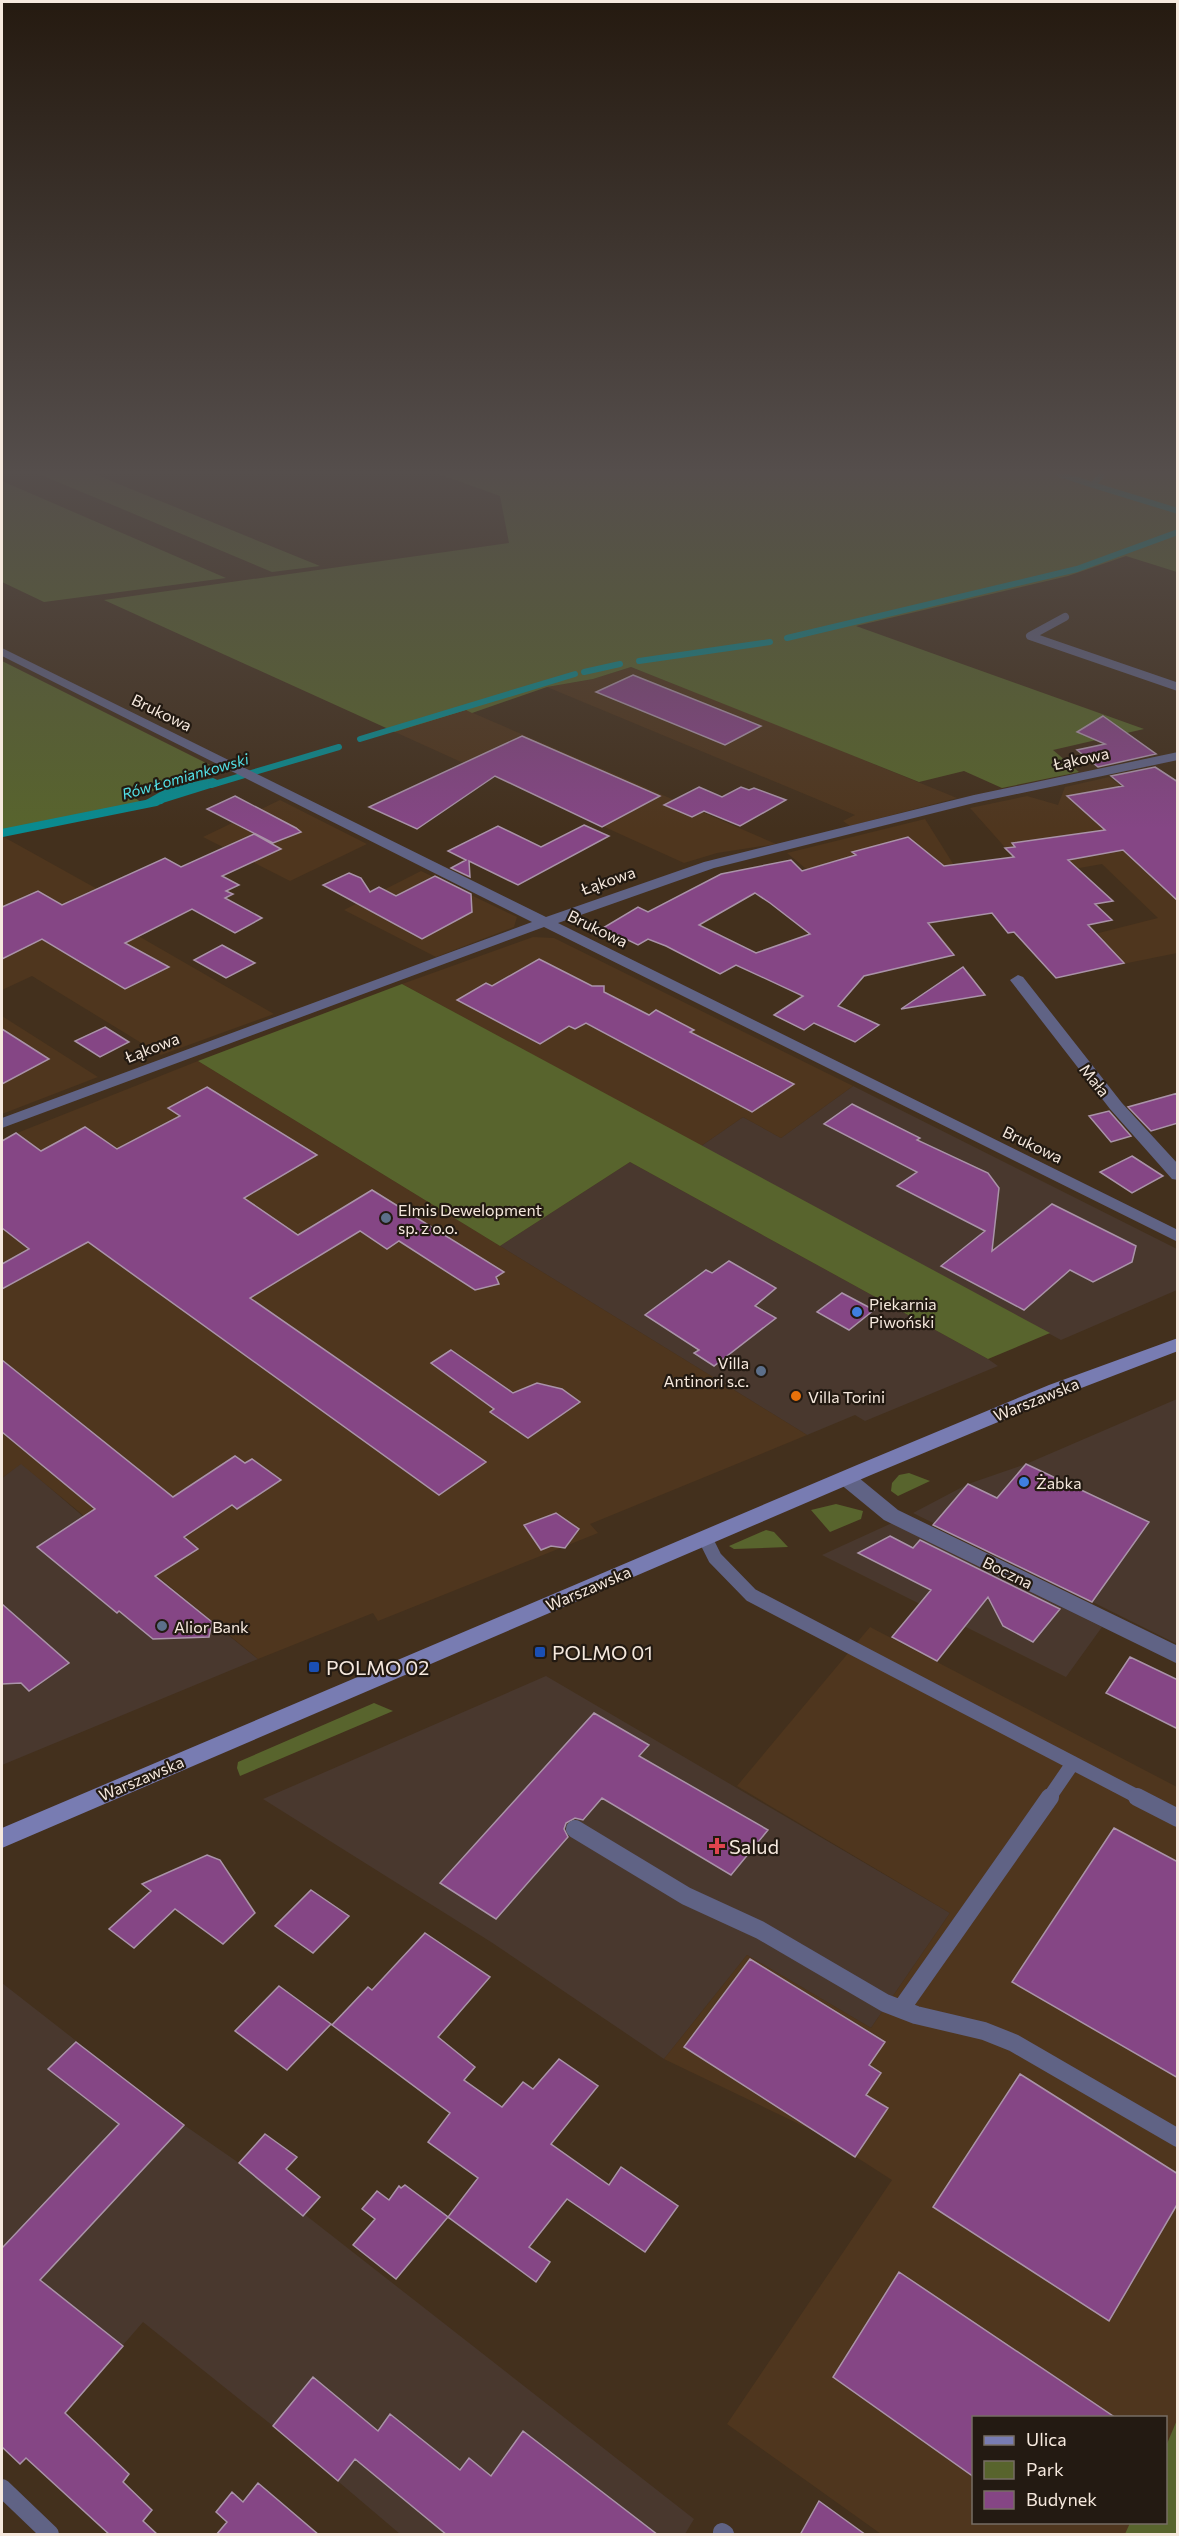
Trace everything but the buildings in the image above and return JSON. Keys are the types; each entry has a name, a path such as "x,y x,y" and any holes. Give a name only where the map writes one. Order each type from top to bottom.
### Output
{"street":[{"name":"Brukowa","path":"2,652 1178,1237"},
{"name":"Łąkowa","path":"2,1123 545,922 710,865 974,799 1178,756"},
{"name":"Mała","path":"1018,981 1109,1097 1178,1175"},
{"name":"Warszawska","path":"2,1838 1031,1400 1178,1344"},
{"name":"Boczna","path":"846,1478 891,1515 1178,1656"}],"lane":[{"path":"1065,617 1030,636 1178,687"},
{"path":"705,1538 715,1558 751,1595 1178,1818"},
{"path":"901,2010 1073,1763"},
{"path":"575,1829 686,1896 760,1930 870,1995 901,2010 984,2031 1014,2043 1178,2138"},
{"path":"2,2488 50,2535"}],"shaded area":[{"path":"631,667 957,798 850,826 843,821 855,815 547,687 593,679"},
{"path":"466,710 776,844 717,853 684,863 395,732"},
{"path":"1109,777 1177,826 1177,953 1108,967 1079,938 1158,918 1102,864 1040,875 1027,872 970,808 1027,796 1058,805 1065,787"},
{"path":"280,800 367,844 290,881 203,837"},
{"path":"925,819 962,878 899,888 954,952 942,954 852,907 787,853"},
{"path":"2,836 117,900 95,911 274,1014 161,1055 32,976 2,990"},
{"path":"421,871 517,917 514,927 436,957 344,910"},
{"path":"533,937 554,938 853,1086 781,1138 743,1117 701,1146 402,984"},
{"path":"2,1016 98,1077 2,1114"},
{"path":"198,1061 807,1435 590,1524 598,1533 378,1621 373,1613 258,1659 21,1464 2,1478 2,1139"},
{"path":"853,1086 1177,1249 1177,1290 1061,1340 701,1146 743,1117 781,1138"},
{"path":"630,1162 998,1366 865,1421 855,1415 807,1435 500,1246"},
{"path":"1177,1399 1177,1644 913,1513 968,1484 1026,1464"},
{"path":"21,1463 114,1543 258,1659 2,1765 2,1478"},
{"path":"892,1523 1102,1627 1066,1677 822,1555"},
{"path":"870,1627 1177,1787 1177,2534 881,2534 727,2424 892,2180 822,2135 664,2059 747,1955 871,2028 950,1913 737,1786"},
{"path":"546,1676 950,1913 871,2028 747,1955 664,2059 491,1942 263,1799"},
{"path":"2,1983 184,2125 239,2163 694,2519 685,2534 400,2534 273,2426 143,2322 20,2464 2,2447"}],"green space":[{"path":"24,592 117,592 44,602"},
{"path":"158,592 999,592 856,626 1144,729 1053,750 1079,772 1002,788 964,771 919,782 631,667 593,679 547,687 472,713 466,710 395,732 104,600"},
{"path":"2,661 220,770 134,797 147,807 2,834"},
{"path":"402,984 1050,1333 988,1359 630,1162 500,1246 198,1061"},
{"path":"909,1473 930,1481 898,1496 891,1491 892,1483 899,1475"},
{"path":"836,1504 863,1511 861,1519 830,1532 811,1510"},
{"path":"766,1530 774,1532 788,1547 734,1549 729,1546"},
{"path":"374,1703 393,1711 240,1776 237,1768 238,1762"},
{"path":"1177,2420 1177,2534 1125,2534 1130,2524 1167,2524 1167,2444"}],"water":[{"path":"213,778 222,782 217,786 153,806 146,800 169,787"}],"waterway":[{"name":"Rów Łomiankowski","path":"787,638 979,592"},
{"name":"Rów Łomiankowski","path":"639,661 770,642"},
{"name":"Rów Łomiankowski","path":"584,672 620,664"},
{"name":"Rów Łomiankowski","path":"360,739 575,674"},
{"name":"Rów Łomiankowski","path":"211,785 339,747"},
{"name":"Rów Łomiankowski","path":"148,804 161,801"},
{"name":"Rów Łomiankowski","path":"2,833 156,802"}],"place":[{"name":"Elmis Dewelopment sp. z o.o.","path":"386,1218"},
{"name":"Piekarnia Piwoński","path":"857,1312"},
{"name":"Villa Antinori s.c.","path":"761,1371"},
{"name":"Villa Torini","path":"796,1396"},
{"name":"Żabka","path":"1024,1482"},
{"name":"Alior Bank","path":"162,1626"},
{"name":"POLMO 01","path":"540,1652"},
{"name":"POLMO 02","path":"314,1667"},
{"name":"Salud","path":"717,1846"}]}
